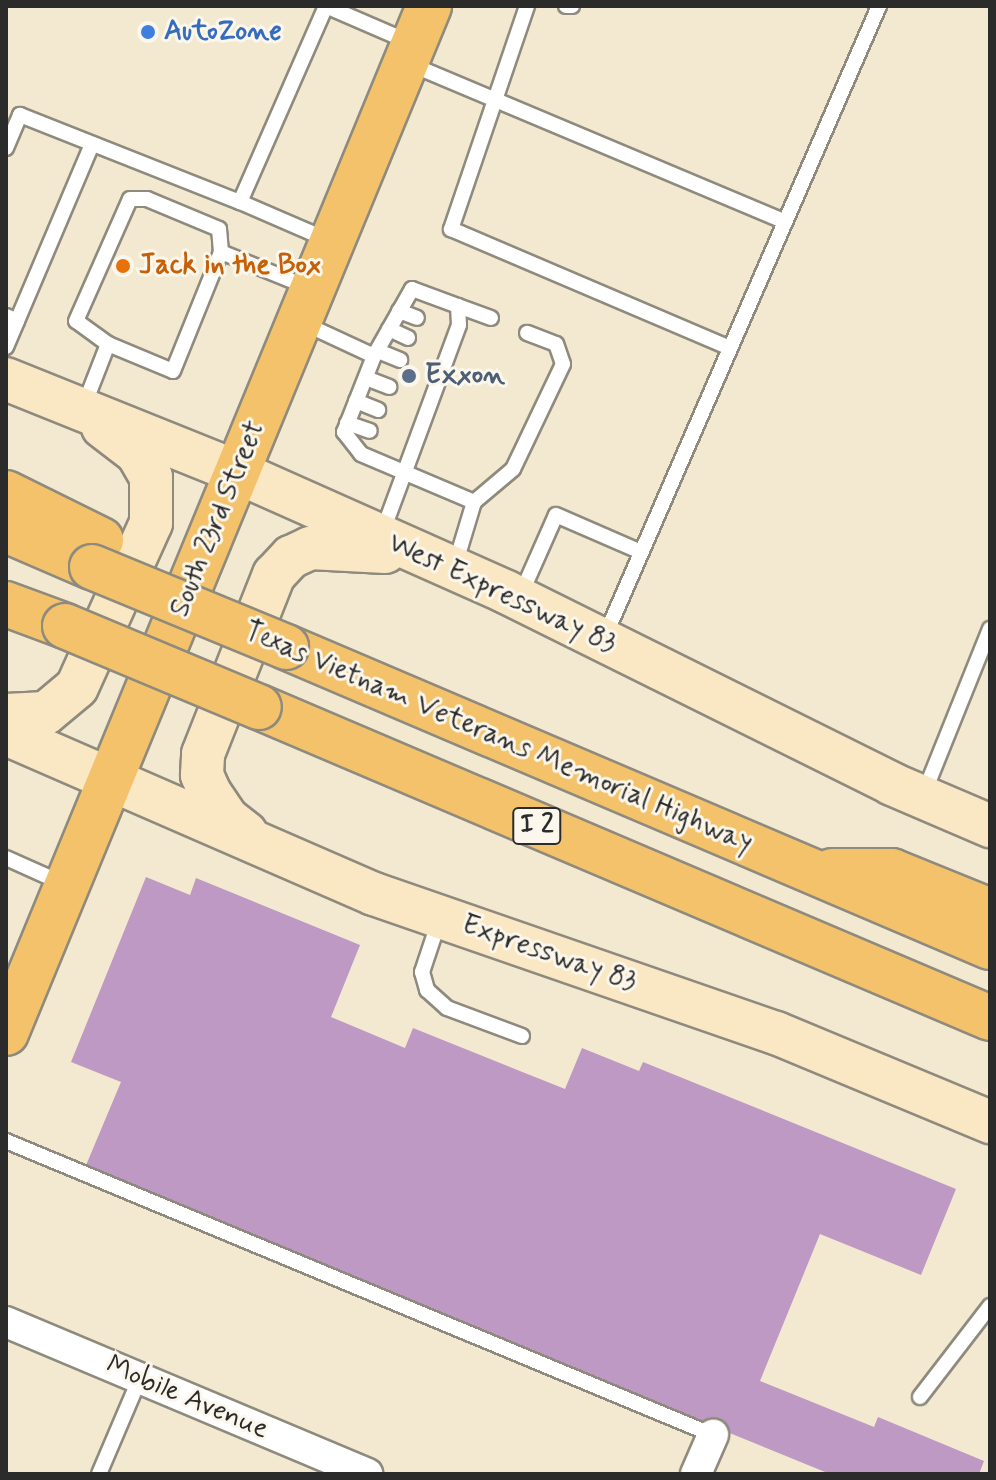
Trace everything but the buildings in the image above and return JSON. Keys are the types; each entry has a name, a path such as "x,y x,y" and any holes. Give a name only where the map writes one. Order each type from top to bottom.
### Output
{"main road":[{"name":"South 23rd Street","path":"6,1033 416,37"},
{"name":"West Expressway 83","path":"6,379 237,472 520,598 922,797 990,826"},
{"path":"6,715 46,713 77,687 151,523 151,477 137,453 79,407"},
{"path":"6,493 96,554"},
{"path":"6,530 96,554"},
{"path":"265,848 227,818 202,775 203,754 274,575 291,557 310,548 336,546 440,564"},
{"name":"Texas Vietnam Veterans Memorial Highway","path":"96,554 288,638 432,709 990,947"},
{"name":"I 2","path":"6,604 259,707 990,1018"},
{"name":"Expressway 83","path":"6,734 265,848 440,917 776,1033 990,1122"},
{"path":"811,871 892,871 990,911"},
{"path":"815,945 990,1041"}],"street":[{"name":"Mobile Avenue","path":"6,1322 367,1474"},
{"path":"696,1474 713,1435"}],"lane":[{"path":"240,202 326,6 416,37 495,100 785,222"},
{"path":"527,6 451,229 730,348"},
{"path":"603,640 879,6"},
{"path":"7,144 20,115 332,241"},
{"path":"6,347 11,319 92,144"},
{"path":"130,199 147,199 219,229 221,252 173,371 108,344 76,321 130,199"},
{"path":"221,252 376,353 400,360"},
{"path":"474,502 361,454 344,432 376,353 412,289 491,318"},
{"path":"380,537 403,472 405,446 458,306"},
{"path":"399,311 417,318"},
{"path":"389,329 408,338"},
{"path":"440,564 474,502 513,469 563,364 556,344 527,333"},
{"path":"79,407 108,344"},
{"path":"366,378 389,387"},
{"path":"356,401 378,410"},
{"path":"347,423 370,431"},
{"path":"520,598 556,515 641,552"},
{"path":"922,797 990,629"},
{"path":"6,858 67,885"},
{"path":"440,917 422,972 427,990 447,1008 522,1036"},
{"path":"6,1141 713,1435"},
{"path":"920,1397 990,1306"},
{"path":"99,1474 140,1378"}],"place":[{"name":"AutoZone","path":"148,32"},
{"name":"Jack in the Box","path":"123,266"},
{"name":"Exxon","path":"409,376"}]}
